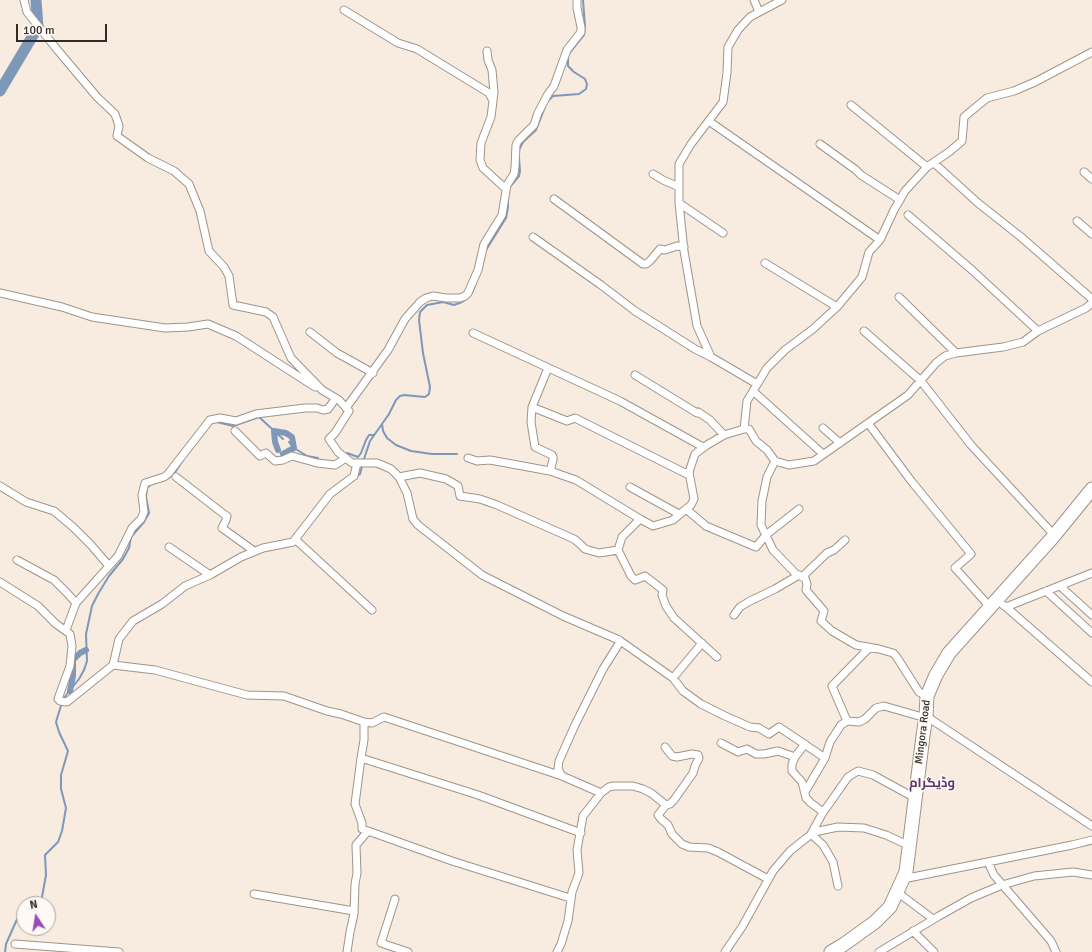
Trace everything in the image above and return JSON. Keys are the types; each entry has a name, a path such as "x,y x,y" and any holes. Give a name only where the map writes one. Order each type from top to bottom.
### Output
{"highway":[{"name":"Mingora Road","path":"831,952 875,922 890,906 906,872 926,717 927,696 936,675 949,653 998,605 1092,489"}],"street":[{"path":"24,0 27,12 97,97 115,114 119,126 116,136 148,158 174,170 190,184 200,211 209,251 224,267 229,276 233,305 266,312 273,317 291,358 322,390"},
{"path":"346,408 388,350 405,319 420,302 426,298 434,296 460,298 468,293 478,270 484,244 502,215 507,185 514,174 516,145 534,125 538,113 554,86 567,50 581,32 577,0"},
{"path":"754,0 759,12"},
{"path":"710,357 697,326 684,248 679,203 679,164 691,144 723,102 727,73 728,47 738,30 750,17 782,0"},
{"path":"344,10 398,43 417,49 489,93 493,101"},
{"path":"487,51 488,60 492,70 494,92 491,117 481,143 480,160 483,168 506,189"},
{"path":"744,429 747,401 766,368 785,350 813,329 837,307 862,278 869,252 880,240 905,191 931,165 962,141 964,117 987,98 1035,82 1092,52"},
{"path":"851,105 931,165 1021,237 1092,299"},
{"path":"713,124 880,240"},
{"path":"820,144 861,175 900,200"},
{"path":"1084,172 1092,179"},
{"path":"654,174 679,187"},
{"path":"554,199 643,264 650,261 660,249 665,250 677,246 684,248"},
{"path":"679,203 724,233"},
{"path":"908,215 972,270 1038,331"},
{"path":"1077,221 1092,234"},
{"path":"533,237 635,311 695,349 757,384"},
{"path":"765,263 837,307"},
{"path":"0,293 62,307 92,317 165,328 208,324 236,336 317,388 336,398 349,411 335,433 329,439 338,452 352,463 377,463 391,469 399,477 407,492 413,519 418,525 482,575 519,594 619,640 672,678 683,691 701,704 750,727 759,728 769,734 779,727 825,758"},
{"path":"899,297 956,352"},
{"path":"468,458 477,461 490,460 550,471 576,480 653,526 673,520 691,505 694,498 689,472 695,454 724,435 749,429 756,441 767,450 775,461 789,465 814,461 908,394 936,363 945,356 956,352 1003,347 1023,342 1038,331 1086,308 1092,303"},
{"path":"864,331 921,381 971,445 1054,535"},
{"path":"310,332 337,353 372,373"},
{"path":"473,333 620,402 703,448"},
{"path":"548,368 532,407 532,428 536,447 552,455 553,457 550,471"},
{"path":"635,375 710,420 724,435"},
{"path":"752,391 823,454"},
{"path":"66,630 76,603 121,552 132,528 141,519 144,512 142,495 145,483 164,477 168,474 210,420 220,418 236,421 256,414 305,408 323,410 328,409 336,398"},
{"path":"532,407 567,421 575,418 689,475"},
{"path":"868,423 912,482 971,554 955,568 1092,682"},
{"path":"823,428 840,443"},
{"path":"235,432 260,456 266,453 276,461 296,456 317,463 335,465 346,458"},
{"path":"775,461 767,477 762,501 761,525 773,550 793,571 806,581 806,590 824,611 821,621 832,631 856,645 893,653 919,692 927,696"},
{"path":"0,582 38,606 56,624 70,634 72,640 70,666 58,699 63,702 67,702 113,665 119,639 133,621 162,604 185,586 210,575 231,562 254,551 293,542 330,494 354,476 357,463"},
{"path":"399,477 420,473 441,478 458,486 460,496 480,499 497,505 574,539 585,549 599,553 618,550"},
{"path":"176,477 226,515 226,520 222,528 254,551"},
{"path":"0,486 26,502 54,511 91,545 109,566"},
{"path":"630,487 679,514"},
{"path":"686,509 706,526 756,547 766,534 799,509"},
{"path":"640,519 622,536 618,550 631,576 635,580 645,576 663,590 662,594 669,612 704,646 717,656"},
{"path":"296,539 372,610"},
{"path":"734,615 740,607 750,601 801,576 827,553 834,550 845,540"},
{"path":"170,547 210,575"},
{"path":"17,560 54,580 76,603"},
{"path":"998,605 1046,591 1092,573"},
{"path":"1060,586 1092,615"},
{"path":"1046,591 1092,633"},
{"path":"562,776 558,769 564,749 603,669 620,642 619,640"},
{"path":"672,678 702,643"},
{"path":"847,721 832,686 869,648"},
{"path":"113,665 155,670 247,695 284,696 364,722 372,723 384,717 562,776 601,793"},
{"path":"805,792 825,758 830,742 842,725 847,721 858,722 865,719 876,708 884,706 926,717 1092,826"},
{"path":"364,722 364,740 355,804 362,823 362,829 452,861 570,898"},
{"path":"721,743 738,752 747,749 756,754 778,751 795,757"},
{"path":"805,744 795,757 792,764 792,771 802,782 806,798 823,812"},
{"path":"665,747 672,756 677,757 692,754 698,755 700,758 695,766 693,774 674,800 670,804 666,805 658,815 668,825 672,834 682,844 708,848 718,852 768,879"},
{"path":"361,758 478,795 581,833"},
{"path":"811,834 823,812 848,777 858,771 873,775 915,798"},
{"path":"557,952 562,944 568,921 570,898 579,874 577,850 584,816 601,793 609,787 634,786 651,793 666,805"},
{"path":"725,952 742,927 773,871 790,851 814,832 838,827 864,828 886,834 910,846"},
{"path":"347,952 354,911 357,873 356,845 368,831"},
{"path":"811,834 823,845 833,862 838,886"},
{"path":"903,879 1092,840"},
{"path":"988,862 994,875 1051,941 1056,952"},
{"path":"878,952 971,898 1002,885 1034,876 1049,874 1073,872 1092,875"},
{"path":"897,892 933,919"},
{"path":"254,894 354,911"},
{"path":"395,899 381,943 408,952"},
{"path":"913,931 934,952"},
{"path":"14,944 119,952"}],"waterway":[{"path":"0,91 38,27 36,0"},
{"path":"548,101 553,96 579,94 586,89 587,84 585,79 568,66 568,55 584,35 585,26 583,0"},
{"path":"519,150 523,142 536,130 545,107"},
{"path":"509,188 519,176 519,158"},
{"path":"486,250 506,218 508,198"},
{"path":"472,293 476,283"},
{"path":"364,459 370,441 389,414 396,400 400,396 404,395 425,397 429,394 430,387 423,353 419,320 420,312 427,305 443,302 454,305 466,299"},
{"path":"217,422 233,426 259,417 283,439"},
{"path":"382,424 383,431 387,438 396,445 411,451 432,454 457,454"},
{"path":"278,450 275,442 274,431 286,433 292,437 294,448 283,454"},
{"path":"347,453 358,457 369,435 374,435"},
{"path":"289,442 294,448 307,456 318,458"},
{"path":"167,479 174,474 183,460"},
{"path":"356,477 360,474 362,466"},
{"path":"42,896 46,875 45,855 58,842 62,831 66,808 61,789 61,775 68,751 56,722 63,699 79,679 87,661 86,634 92,606 109,576 123,559 129,548 131,537 144,522 149,513 146,497 147,488 151,484"},
{"path":"70,691 73,676 73,660 80,653 86,650"},
{"path":"5,952 6,944 16,922"}],"district":[{"name":"وڈیگرام","path":"932,784"}]}
